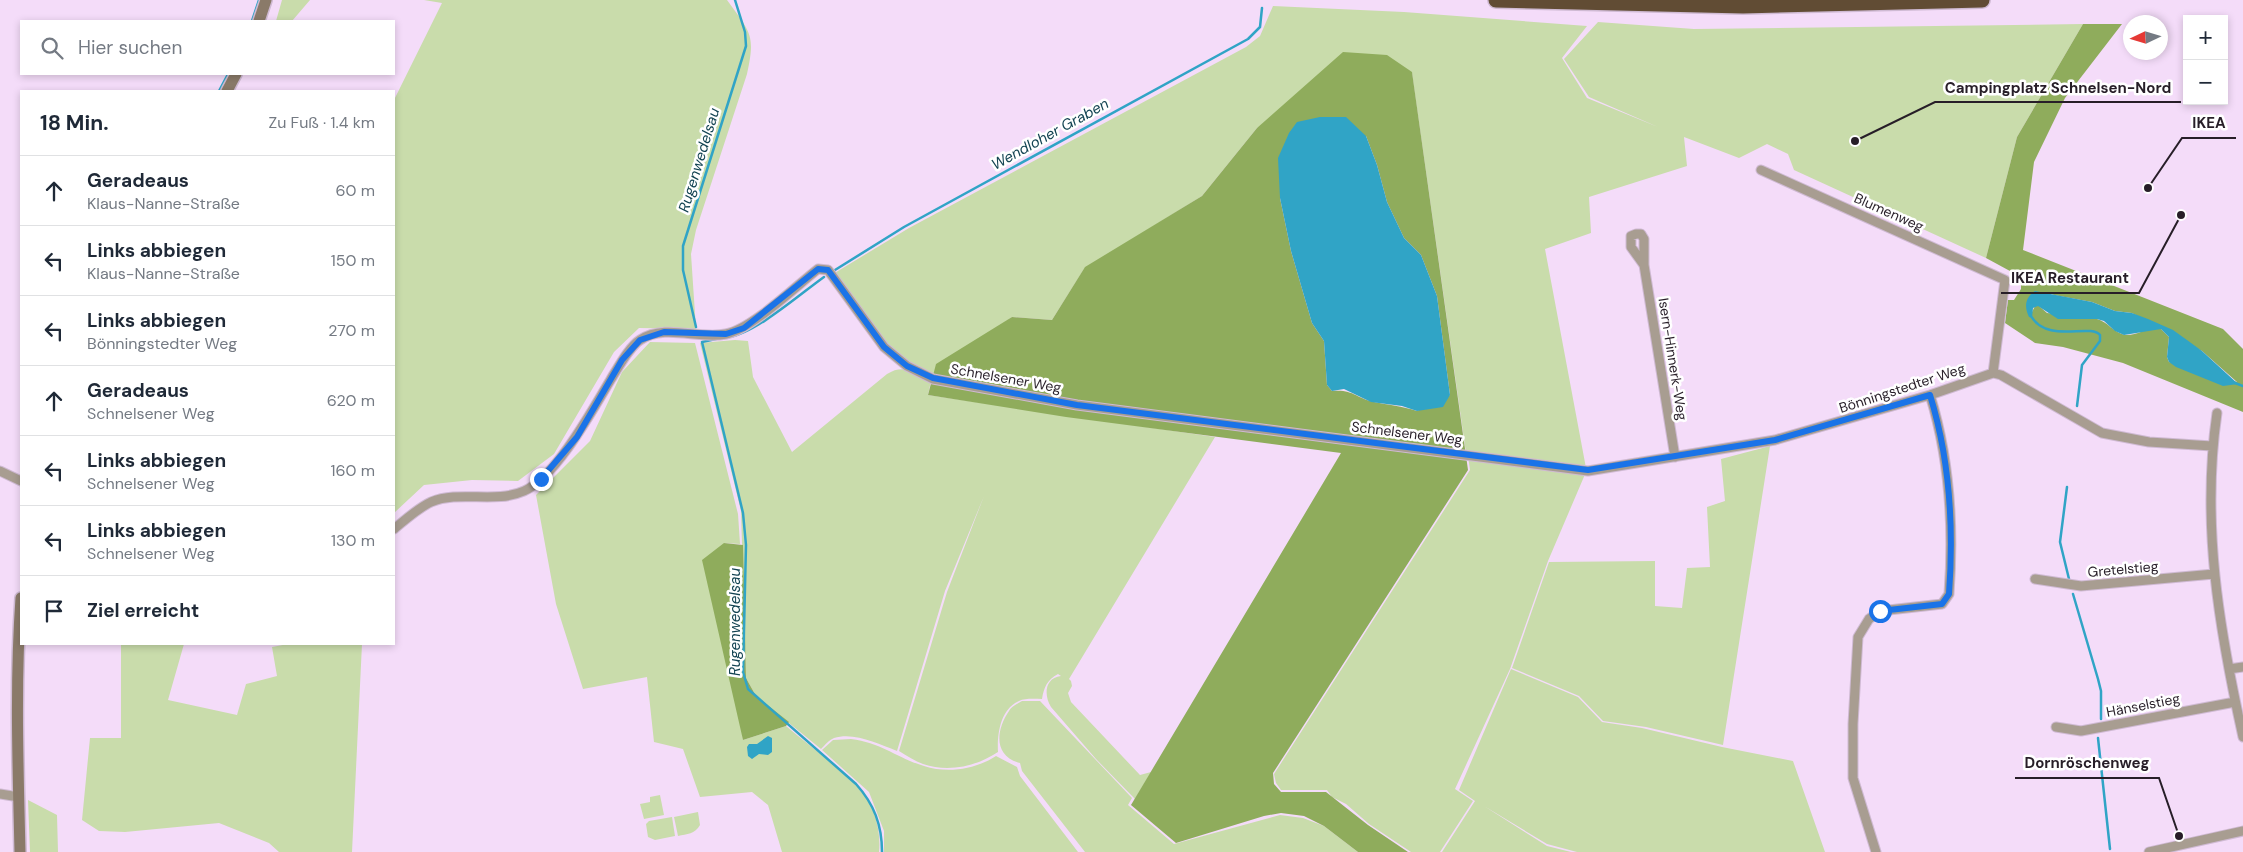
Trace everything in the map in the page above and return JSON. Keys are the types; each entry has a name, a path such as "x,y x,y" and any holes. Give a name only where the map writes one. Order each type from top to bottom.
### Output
{"highway":[{"path":"1496,0 1743,6 1897,4 1982,0"}],"main road":[{"path":"259,20 266,0"},
{"path":"228,90 235,75"},
{"path":"20,619 17,683 20,852"}],"street":[{"name":"Blumenweg","path":"1761,170 2004,280 1993,374"},
{"name":"Isern-Hinnerk-Weg","path":"1644,266 1675,457"},
{"name":"Schnelsener Weg","path":"395,527 429,502 444,498 509,495 525,491 541,479 577,437 622,360 640,340 664,332 726,334 744,328 818,269 828,270 884,347 907,366 933,378 1077,405 1588,470"},
{"name":"Bönningstedter Weg","path":"1588,470 1775,440 1930,395 1993,374"},
{"path":"1993,374 2001,375 2102,434 2149,442 2212,446"},
{"path":"1876,852 1853,778 1853,724 1858,637 1868,618 1880,611 1942,604 1949,594 1951,523 1949,485 1944,448 1930,395"},
{"path":"2216,413 2212,446 2214,574 2219,619 2243,737"},
{"path":"0,472 20,481"},
{"name":"Gretelstieg","path":"2035,579 2081,586 2214,574"},
{"path":"2229,669 2243,667"},
{"name":"Hänselstieg","path":"2056,727 2081,731 2235,702"},
{"path":"0,794 18,797"},
{"path":"2149,852 2243,831"}],"green space":[{"path":"282,0 310,0 293,20 276,20"},
{"path":"424,0 727,0 749,34 751,41 750,61 696,230 691,254 696,329 639,328 614,352 554,454 518,481 472,480 424,485 395,512 395,98 442,3"},
{"path":"1273,6 1404,12 1587,26 1562,58 1587,98 1658,127 1589,97 1564,59 1598,22 1694,29 2083,24 2017,137 1986,258 1794,170 1788,154 1767,144 1739,158 1684,137 1687,166 1589,197 1591,233 1545,249 1586,468 1466,453 1412,73 1257,128 1202,196 1084,269 1052,320 1012,317 933,375 908,365 886,345 833,274 909,228 1246,47 1260,36"},
{"path":"2083,24 2122,24 2065,98 2034,162 2023,250 2223,329 2243,349 2243,412 2123,363 2063,347 2035,343 2005,323 2008,300 2014,300 2021,289 2021,277 1986,258 2017,137","holes":["2046,292 2092,302 2115,311 2132,313 2202,351 2237,382 2169,362 2167,357 2169,337 2161,329 2156,328 2125,335 2097,319 2047,313 2039,306 2035,306 2032,312 2032,293"]},
{"path":"1343,52 1387,55 1412,72 1468,470 1273,773 1274,784 1281,792 1326,792 1368,825 1408,852 1358,852 1324,826 1304,816 1281,813 1264,816 1176,843 1131,805 1341,453 1066,417 928,395 936,364 1012,317 1052,320 1085,267 1202,196 1257,128","holes":["1366,136 1377,165 1387,202 1404,238 1421,255 1437,296 1450,395 1417,411 1374,402 1345,391 1332,391 1327,385 1324,341 1312,323 1291,251 1280,198"]},
{"path":"735,340 748,341 753,377 792,452 887,374 899,369 915,372 931,381 928,395 1215,437 1069,679 1072,686 1068,693 1071,702 1140,775 1151,772 1135,799 1096,759 1051,707 1047,698 1047,688 1051,680 1061,676 1058,674 1051,679 1047,684 1042,699 1021,700 1008,710 999,731 998,752 990,757 962,767 943,768 923,764 899,751 947,592 984,496 945,591 897,751 866,740 850,737 834,738 821,749 756,696 746,678 741,511 700,343"},
{"path":"650,342 695,343 738,514 740,544 724,543 743,740 786,726 849,778 865,796 877,823 879,852 782,852 768,805 752,792 700,797 683,749 654,742 647,677 583,689 556,604 536,495 590,441 622,372"},
{"path":"1770,446 1723,745 1646,727 1603,721 1579,696 1512,668 1549,562 1655,561 1655,606 1682,608 1687,568 1710,567 1707,507 1725,501 1721,459"},
{"path":"1468,456 1586,472 1548,561 1510,669 1455,789 1473,801 1440,852 1411,852 1369,824 1346,804 1332,797 1327,790 1281,790 1276,783 1274,774 1470,470"},
{"path":"724,543 743,545 746,678 756,696 789,722 786,726 743,740 702,560"},
{"path":"121,645 184,645 168,700 237,715 246,684 277,676 272,647 283,645 362,645 352,852 279,852 269,843 219,823 125,832 99,831 82,820 90,738 121,738"},
{"path":"1511,669 1578,697 1602,722 1642,728 1793,761 1825,852 1577,852 1547,844 1484,806 1547,846 1571,852 1442,852 1475,801 1459,790"},
{"path":"1022,701 1040,701 1132,798 1128,805 1174,844 1280,815 1303,818 1324,826 1358,852 1085,852 1022,771 1020,763 1011,760 1001,748 999,741 1001,726 1011,708"},
{"path":"851,739 881,747 924,766 943,770 971,767 996,756 1017,767 1020,776 1078,852 884,852 884,831 869,792 822,750 833,740"},
{"path":"660,795 664,815 644,819 640,804 650,802 650,797"},
{"path":"28,800 57,815 58,852 30,852"},
{"path":"698,812 700,825 698,828 690,833 678,836 674,817"},
{"path":"672,817 675,836 655,840 648,837 646,824 649,821"}],"water":[{"path":"1320,117 1346,117 1366,136 1377,165 1387,202 1404,238 1421,255 1437,296 1450,395 1443,407 1417,411 1402,406 1371,402 1344,389 1332,391 1327,385 1324,341 1312,323 1291,251 1280,198 1278,158 1289,133 1297,122"},
{"path":"2035,291 2092,302 2115,311 2132,313 2173,330 2202,351 2238,384 2223,386 2176,367 2169,362 2167,357 2169,337 2161,329 2124,335 2115,331 2104,321 2097,319 2058,319 2038,306 2033,308 2032,318 2029,317 2026,310 2026,302"},
{"path":"768,736 772,738 772,752 768,755 759,754 752,759 748,756 747,747 749,744 757,744"}],"waterway":[{"path":"252,20 259,0"},
{"name":"Rugenwedelsau","path":"696,327 683,270 683,246 746,46 745,32 735,0"},
{"name":"Wendloher Graben","path":"835,270 904,227 1248,39 1260,27 1262,8"},
{"path":"220,90 227,75"},
{"name":"Wendloher Graben","path":"729,337 740,334 765,321 824,277"},
{"path":"2031,316 2038,324 2047,329 2068,332 2087,331 2100,335 2100,341 2082,365 2077,406"},
{"name":"Rugenwedelsau","path":"716,339 702,342 743,513 746,545 743,672 748,689 856,784 868,799 876,815 882,842 882,852"},
{"path":"2235,383 2243,386"},
{"path":"2067,487 2060,542 2069,579"},
{"path":"2073,594 2101,691 2101,719"},
{"path":"2098,738 2110,849"}],"place":[{"name":"Campingplatz Schnelsen-Nord","path":"1855,141"},
{"name":"IKEA","path":"2148,188"},
{"name":"IKEA Restaurant","path":"2181,215"},
{"name":"Dornröschenweg","path":"2179,836"}],"route":[{"path":"541,479 577,437 622,360 640,340 664,332 714,335 726,334 744,328 818,269 828,270 884,347 907,366 933,378 1077,405 1588,470 1775,440 1930,395 1944,448 1949,485 1951,523 1949,594 1942,604 1880,611"}]}
